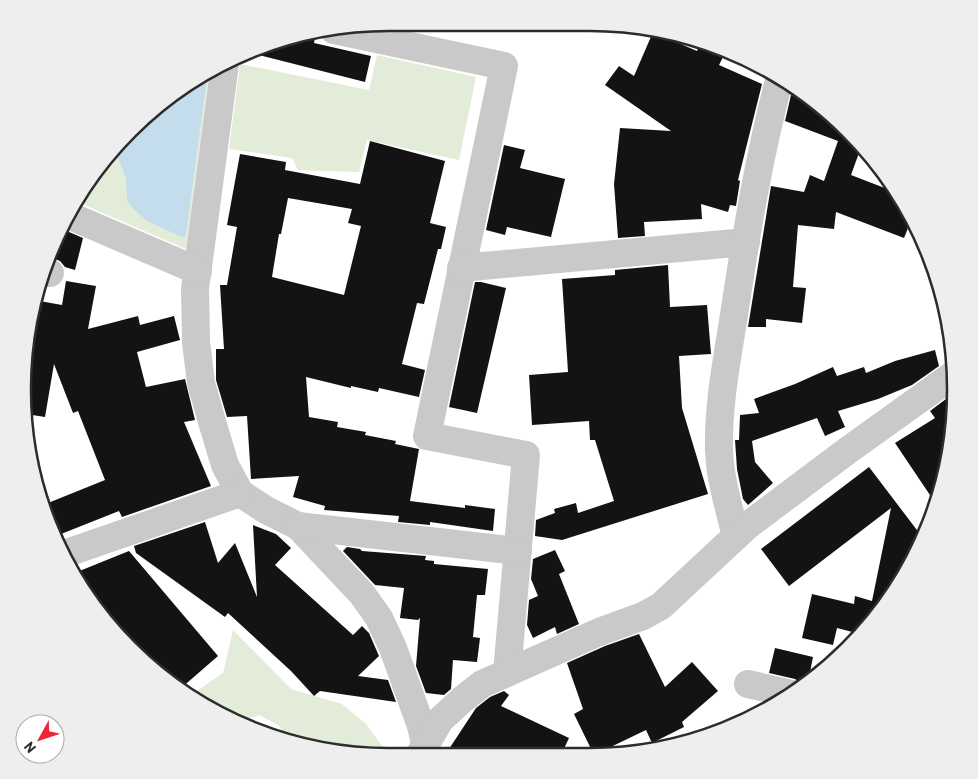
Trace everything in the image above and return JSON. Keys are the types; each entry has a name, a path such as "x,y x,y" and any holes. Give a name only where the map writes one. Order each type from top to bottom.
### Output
{"street":[{"path":"350,33 504,66 427,436 526,455 507,673"},
{"path":"224,72 195,289 196,342 201,383 226,465 240,493 266,510 298,526 518,551"},
{"path":"736,536 726,496 720,452 720,410 724,372 746,242 767,126 778,85"},
{"path":"75,218 198,271"},
{"path":"461,268 746,242"},
{"path":"425,748 440,720 462,699 482,684 599,632 643,616 660,606 684,586 736,536 831,462 947,380"},
{"path":"70,552 240,493"},
{"path":"298,526 362,594 379,618 393,648 421,726 424,748"},
{"path":"748,684 781,692"}],"green space":[{"path":"377,55 476,77 459,160 367,140 359,172 298,170 292,158 229,149 240,64 369,90"},
{"path":"209,80 186,249 83,204 105,171 136,136 171,105"},
{"path":"233,630 291,689 342,704 366,724 384,748 343,745 297,736 283,732 279,726 259,715 248,718 231,711 196,691 223,673"}],"water":[{"path":"207,81 184,238 149,222 132,208 127,200 126,178 117,156 153,120 171,105"}],"building":[{"path":"651,37 676,42 697,51 698,48 723,58 719,65 762,84 738,180 740,181 736,206 730,205 728,212 701,204 702,219 644,222 645,236 618,238 614,184 620,128 671,131 605,85 619,66 634,76"},
{"path":"315,39 314,43 371,56 365,82 261,55"},
{"path":"791,95 825,120 859,154 851,175 885,188 908,228 904,238 836,212 834,229 798,225 793,287 806,288 802,323 766,319 766,327 748,327 771,186 804,192 810,175 824,181 838,141 785,121"},
{"path":"370,141 445,161 430,223 446,227 441,249 438,249 424,304 417,303 402,364 425,370 419,397 379,388 378,392 351,386 351,388 306,377 309,417 338,422 337,427 366,432 365,435 396,441 395,444 419,449 410,501 465,508 465,505 495,509 493,531 430,522 430,525 398,522 399,516 324,510 325,506 293,497 299,476 251,479 247,416 227,417 216,380 216,349 224,349 220,285 227,285 237,227 227,225 240,154 286,162 285,170 360,184","holes":["288,198 352,209 348,223 361,226 344,295 272,277 279,234 281,234"]},
{"path":"504,145 525,150 520,168 565,179 551,237 507,227 505,235 486,230"},
{"path":"68,231 83,238 75,270 65,267 56,259"},
{"path":"668,265 670,307 707,305 711,354 679,356 682,408 708,494 562,540 535,536 536,520 555,513 554,509 576,503 578,513 614,501 595,440 590,440 589,421 532,425 529,375 568,372 562,279 615,275 615,270"},
{"path":"66,281 96,286 88,329 138,316 140,325 174,316 180,340 137,352 146,387 185,379 195,420 184,422 211,486 122,517 119,511 62,534 49,502 105,480 78,411 73,413 54,364 45,417 32,415 32,366 34,343 42,301 62,305"},
{"path":"475,282 506,288 477,413 449,407"},
{"path":"935,350 939,366 912,385 878,399 838,411 845,427 825,436 817,418 752,441 755,462 773,483 748,505 743,499 737,469 735,440 739,440 740,415 759,413 754,399 833,367 837,376 864,367 866,373 895,361"},
{"path":"947,399 944,436 931,496 895,443 935,418 930,411"},
{"path":"869,467 917,531 899,569 873,608 852,632 837,628 833,645 802,638 812,594 854,604 855,596 872,601 891,508 789,586 761,549"},
{"path":"205,522 218,563 235,543 257,597 253,525 276,534 291,548 275,565 353,635 362,626 369,633 379,656 358,676 388,680 396,702 320,691 314,696 291,671 228,613 225,617 136,553 134,546"},
{"path":"347,547 362,551 426,556 425,560 434,561 434,564 488,569 485,595 477,595 473,637 480,638 477,662 453,660 451,689 444,695 426,693 416,666 420,618 418,620 400,618 404,588 375,585 343,551"},
{"path":"555,550 565,571 559,574 579,624 557,634 555,627 533,638 527,625 529,600 538,596 531,579 533,559"},
{"path":"129,551 218,656 186,684 153,659 120,626 105,608 80,571"},
{"path":"639,634 665,687 692,662 718,691 682,722 684,727 655,742 652,742 646,730 611,747 591,748 574,714 583,709 567,663 605,646"},
{"path":"775,648 813,657 810,671 797,681 769,673"},
{"path":"504,691 509,695 501,706 569,738 564,748 450,748 476,708 490,697"}]}
